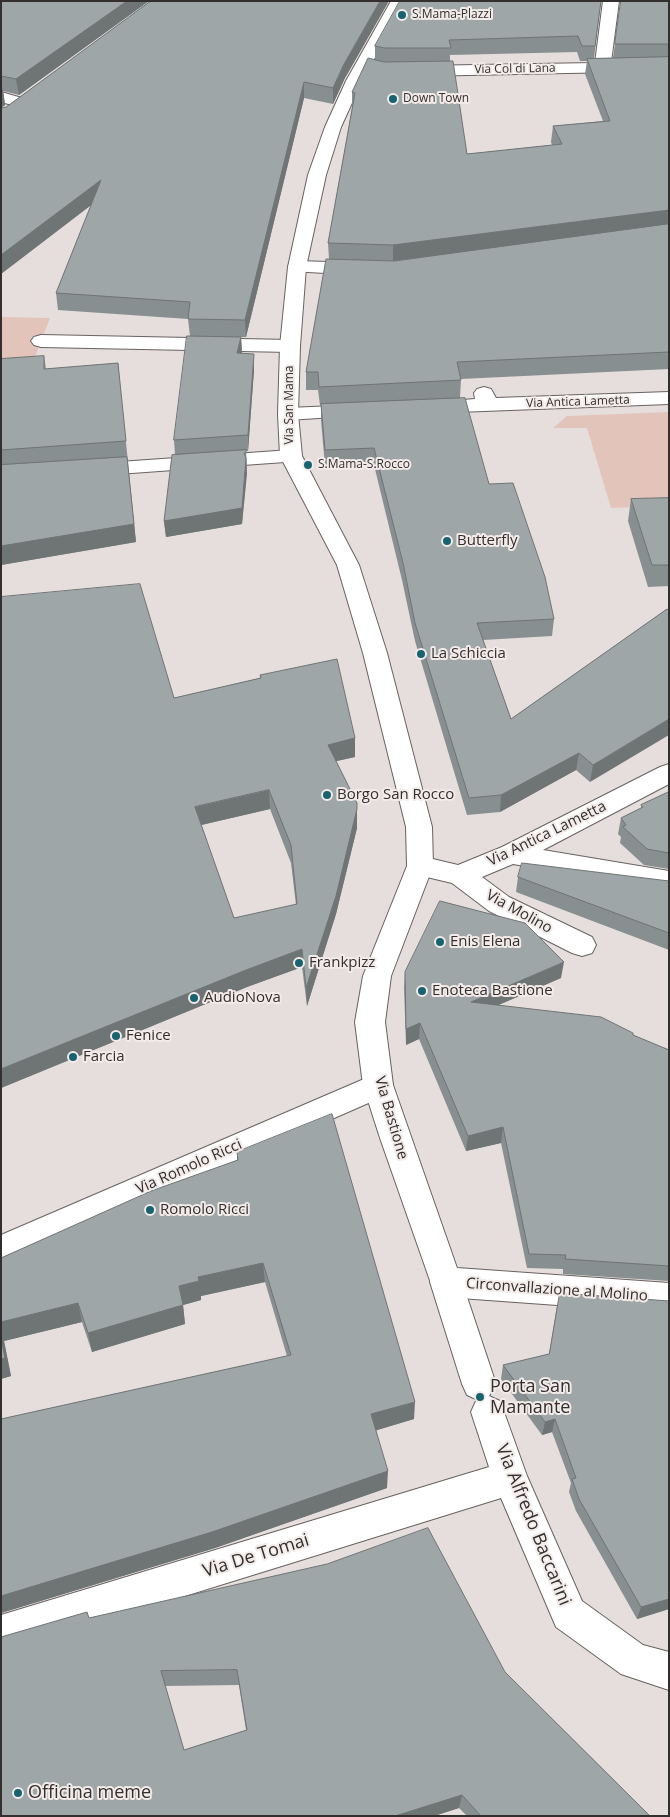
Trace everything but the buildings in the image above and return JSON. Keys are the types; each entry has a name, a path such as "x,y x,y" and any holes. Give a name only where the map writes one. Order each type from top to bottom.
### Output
{"street":[{"name":"Via San Mama","path":"399,1 370,68 354,81 333,127 317,175 297,267 290,346 288,414 291,456 350,573 376,653 419,827 420,866"},
{"path":"602,67 611,1"},
{"name":"Via Col di Lana","path":"402,71 669,66"},
{"path":"8,113 39,92"},
{"path":"1,97 23,103"},
{"path":"297,267 374,270"},
{"path":"41,341 290,346"},
{"name":"Via Antica Lametta","path":"408,408 486,399 669,398"},
{"path":"288,414 378,410"},
{"path":"69,471 291,456"},
{"name":"Via Antica Lametta","path":"460,875 511,854 669,774"},
{"path":"511,854 669,881"},
{"path":"420,866 460,875"},
{"name":"Via Bastione","path":"420,866 377,976 370,1022 378,1085 446,1282"},
{"name":"Via Molino","path":"460,875 500,904 582,945"},
{"name":"Via Romolo Ricci","path":"1,1250 378,1085"},
{"name":"Circonvallazione al Molino","path":"446,1282 669,1298"},
{"name":"Via Alfredo Baccarini","path":"446,1282 510,1478 569,1614 634,1661 669,1671"},
{"name":"Via De Tomai","path":"1,1634 510,1478"}],"shaded area":[{"path":"1,317 50,318 31,367 1,371"},
{"path":"669,412 669,506 611,508 587,428 553,428 567,416"}],"place":[{"name":"S.Mama-Plazzi","path":"402,15"},
{"name":"Down Town","path":"393,99"},
{"name":"S.Mama-S.Rocco","path":"308,465"},
{"name":"Butterfly","path":"447,541"},
{"name":"La Schiccia","path":"421,654"},
{"name":"Borgo San Rocco","path":"327,795"},
{"name":"Enis Elena","path":"440,942"},
{"name":"Frankpizz","path":"299,963"},
{"name":"Enoteca Bastione","path":"422,991"},
{"name":"AudioNova","path":"194,998"},
{"name":"Fenice","path":"116,1036"},
{"name":"Farcia","path":"73,1057"},
{"name":"Romolo Ricci","path":"150,1210"},
{"name":"Porta San Mamante","path":"480,1397"},
{"name":"Officina meme","path":"18,1793"}]}
